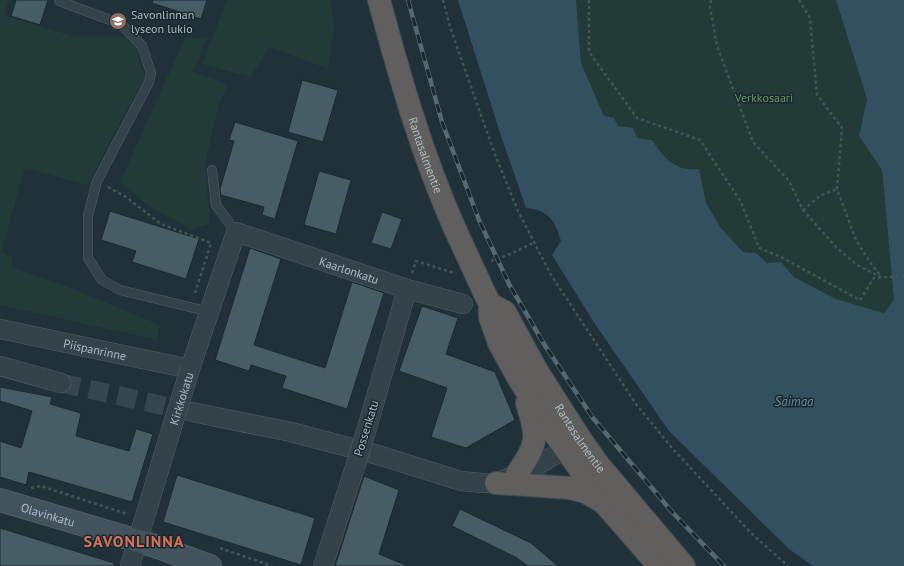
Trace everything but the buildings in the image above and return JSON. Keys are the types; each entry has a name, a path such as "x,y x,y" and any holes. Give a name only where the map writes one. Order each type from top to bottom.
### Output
{"highway":[{"name":"Rantasalmentie","path":"379,0 399,75 423,152 455,229 487,298 490,317 499,343 520,381 573,445 613,482 684,566"},
{"name":"Rantasalmentie","path":"487,298 505,312 537,371 573,445 604,503"},
{"path":"517,474 532,452 536,437 520,381"},
{"path":"496,483 570,488 585,492 604,503 659,566"}],"main road":[{"name":"Olavinkatu","path":"0,500 138,542 210,566"}],"street":[{"name":"Kaarlonkatu","path":"236,232 407,289 463,304"},
{"name":"Kirkkokatu","path":"130,566 190,370 236,232"},
{"name":"Possenkatu","path":"323,566 367,428 407,289"},
{"name":"Piispanrinne","path":"0,329 190,370"},
{"path":"0,366 60,383"},
{"path":"192,412 333,442 461,481 482,483 496,483 549,460 573,445"}],"lane":[{"path":"59,2 121,24 142,46 151,73 149,82 97,181 88,216 88,258 102,280 120,290 210,312"},
{"path":"212,170 216,205 236,232"}],"path":[{"path":"443,0 450,27 494,152 518,211 551,274 570,306 636,404 672,448 752,534 788,566"},
{"path":"589,0 589,52 637,118 700,140 742,202 759,248 782,257 860,300 874,278 904,276"},
{"path":"711,0 710,6 717,46 753,142 789,181 803,210 836,247 857,265 882,277"},
{"path":"799,0 810,18 817,95 842,128 837,189 856,240 869,261 882,277"},
{"path":"97,181 126,197 161,224 211,243 195,293 198,296"},
{"path":"803,210 821,194 837,189"},
{"path":"490,261 510,254 535,242"},
{"path":"416,261 455,273"}],"green space":[{"path":"0,0 9,0 4,15 75,37 125,37 136,48 145,76 87,185 25,168 1,253 13,257 11,267 68,287 160,325 157,340 0,305"},
{"path":"227,0 331,0 334,29 328,69 270,47 250,77 202,64"},
{"name":"Verkkosaari","path":"576,0 836,0 867,100 859,136 882,170 894,300 885,313 836,299 794,277 781,262 767,263 756,253 743,252 721,228 706,203 699,169 683,168 671,162 661,153 652,140 637,138 604,116 581,63"},
{"path":"185,38 207,38 193,72 212,78 227,86 219,104 205,164 210,224 191,229 147,205 120,182"}],"water":[{"name":"Saimaa","path":"458,0 576,0 581,63 604,116 614,118 618,126 633,128 637,138 652,140 661,153 677,166 699,169 706,203 721,228 743,252 756,253 767,263 781,262 794,277 836,299 884,313 894,300 882,170 859,136 867,99 836,0 904,0 904,566 813,566 789,549 669,431 595,324 552,255 561,241 556,227 550,217 540,211 526,208 500,133"}],"tunnel":[{"path":"61,383 192,412"}],"railway":[{"path":"408,0 442,122 479,220 509,284 544,344 593,418 673,513 724,566"}],"place":[{"name":"Savonlinnan lyseon lukio","path":"118,21"}],"district":[{"name":"SAVONLINNA","path":"134,541"}]}
